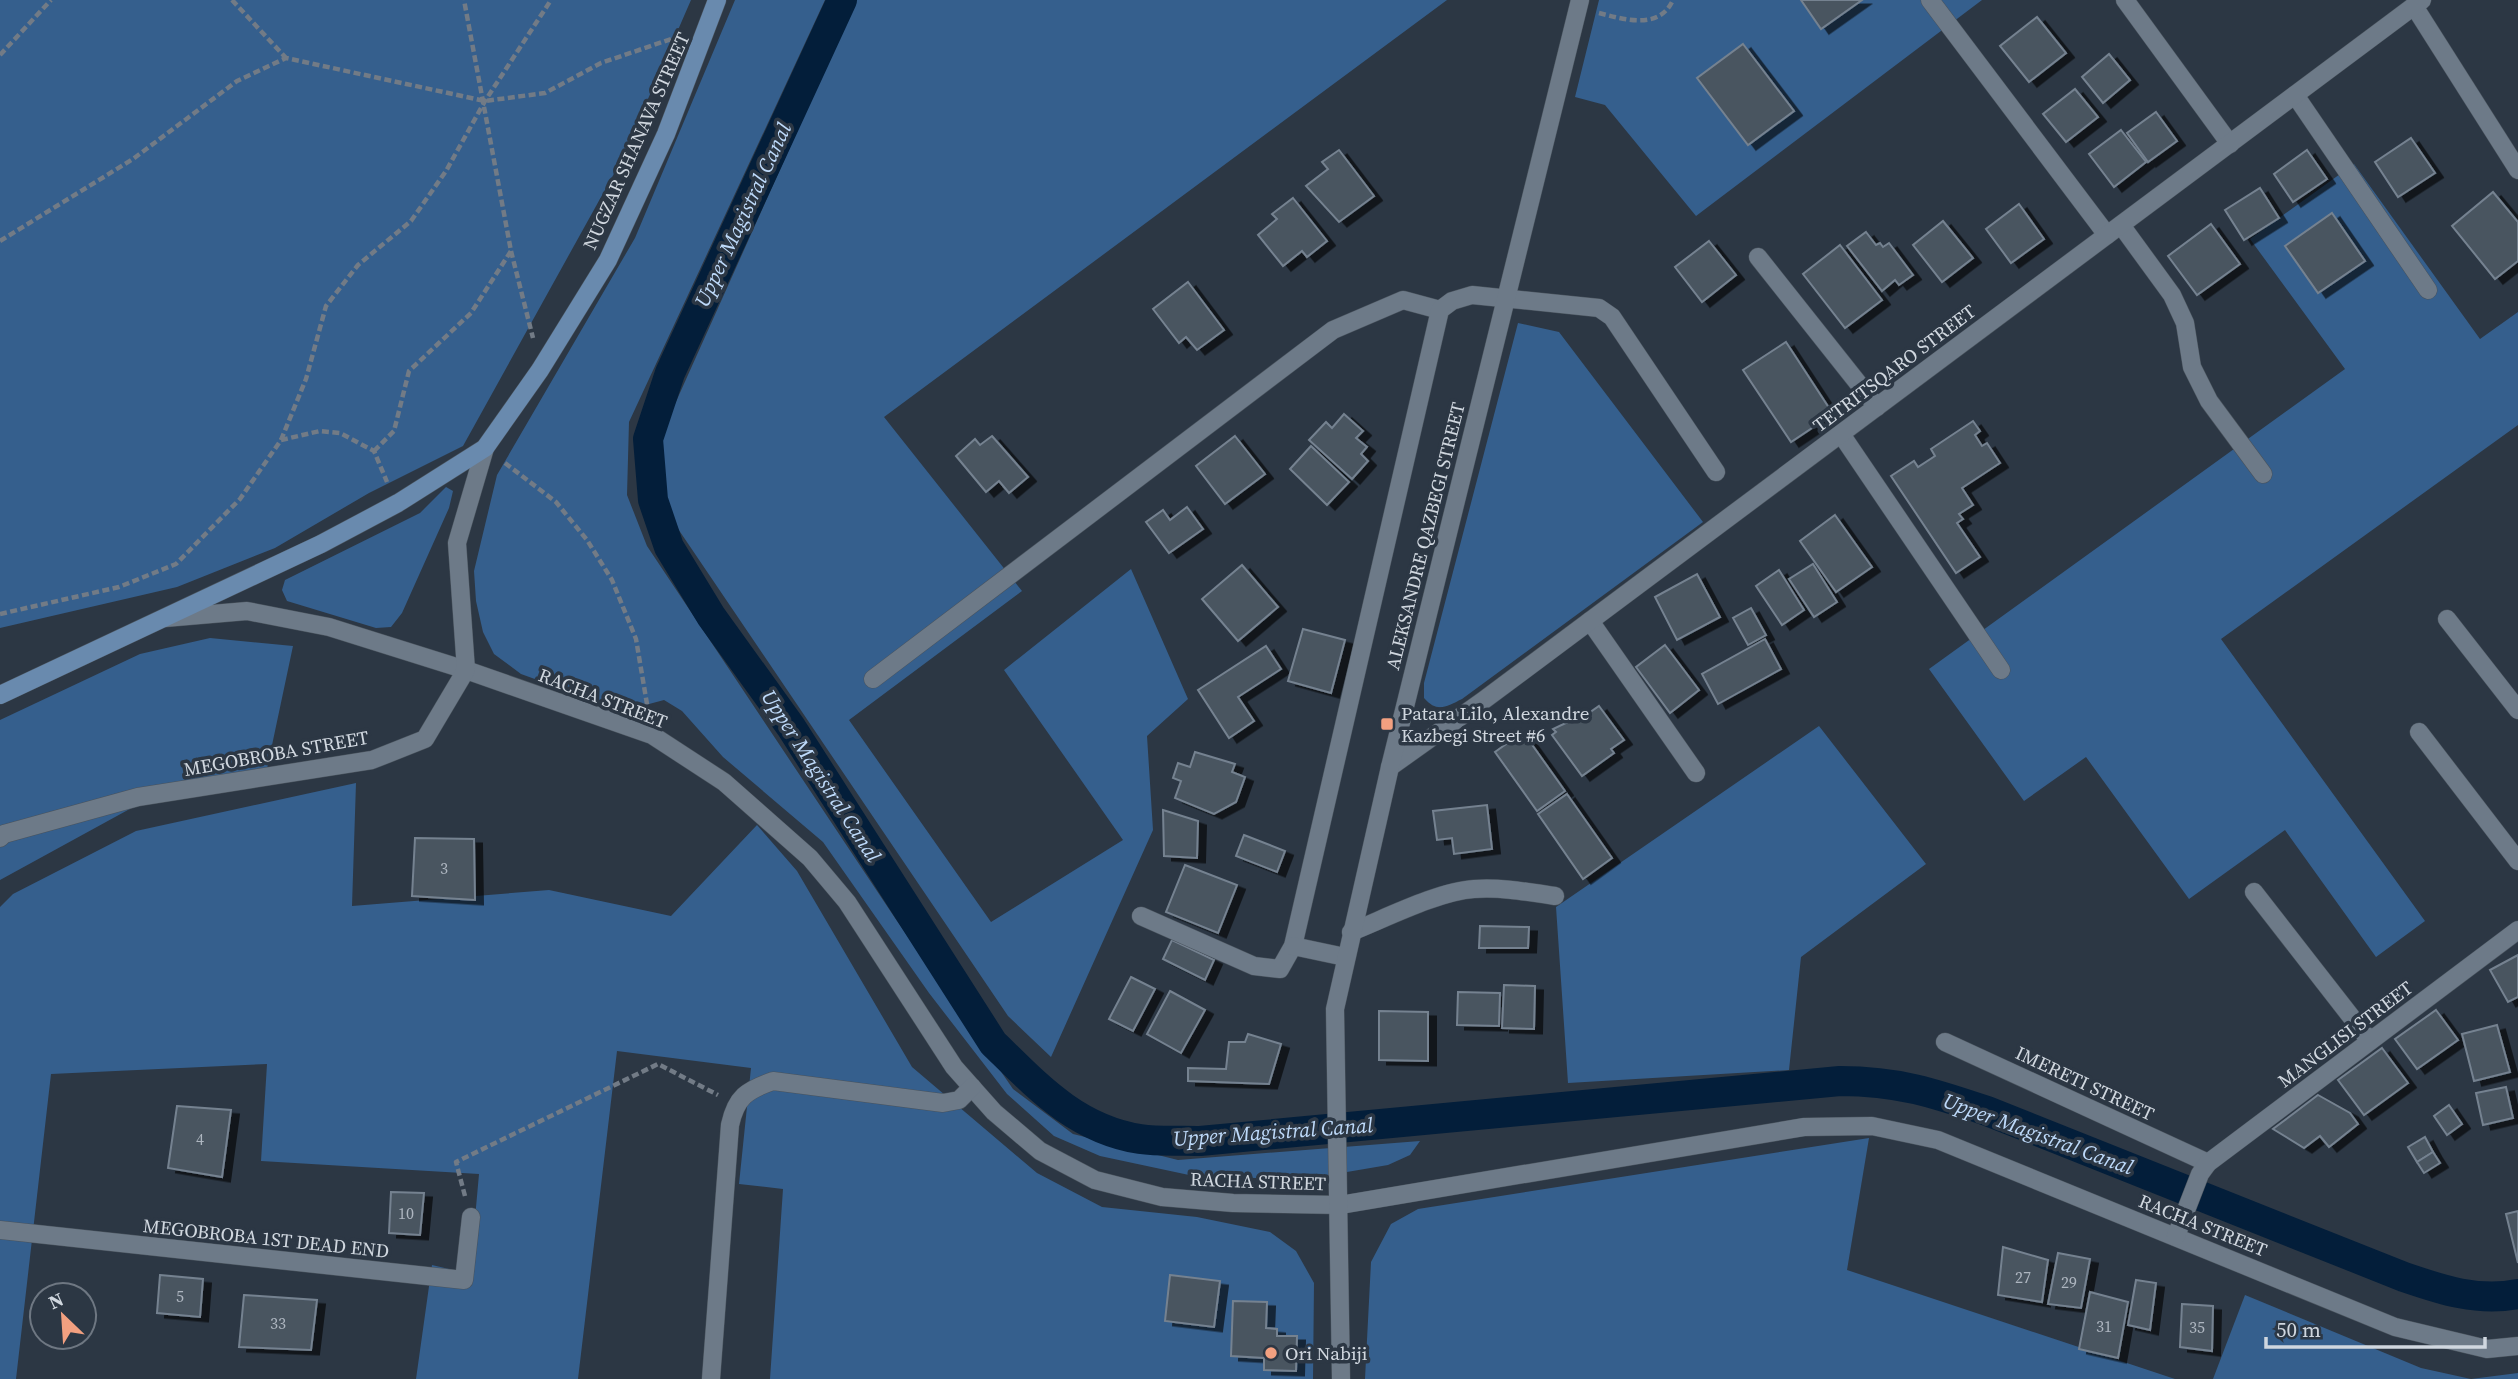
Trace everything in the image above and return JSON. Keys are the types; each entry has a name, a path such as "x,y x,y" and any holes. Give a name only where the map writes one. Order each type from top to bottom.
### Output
{"main road":[{"name":"NUGZAR SHANAVA STREET","path":"0,695 321,544 398,503 485,448 540,370 608,260 666,134 717,0"}],"street":[{"path":"1930,0 2114,230 2172,295 2185,323 2192,366 2209,401 2263,474"},
{"path":"2125,0 2230,144"},
{"name":"ALEKSANDRE QAZBEGI STREET","path":"1341,1379 1340,1177 1334,1086 1335,1009 1390,767 1579,3"},
{"path":"2418,3 2518,170"},
{"name":"TETRITSQARO STREET","path":"1390,767 1591,621 2418,3"},
{"path":"2295,95 2428,289"},
{"path":"1758,257 1877,407"},
{"path":"1141,916 1254,966 1280,969 1293,946 1440,310 1452,300 1472,295 1506,296 1599,308 1612,317 1716,472"},
{"path":"873,680 1334,330 1403,300 1440,310"},
{"path":"1841,435 2001,670"},
{"path":"466,670 457,543 485,448"},
{"name":"RACHA STREET","path":"165,618 247,611 329,626 466,670 652,735 724,782 810,858 847,902 954,1067 971,1087 994,1112 1040,1151 1095,1180 1162,1197 1233,1203 1340,1205 1804,1127 1872,1126 1938,1140 2395,1327 2487,1349 2518,1346"},
{"path":"2447,620 2518,710"},
{"path":"1591,621 1696,773"},
{"name":"MEGOBROBA STREET","path":"0,838 138,797 372,760 425,739 466,670"},
{"path":"2419,732 2518,861"},
{"path":"1351,932 1423,904 1472,889 1519,890 1555,896"},
{"path":"2254,892 2370,1041"},
{"name":"MANGLISI STREET","path":"2204,1168 2518,930"},
{"path":"1293,946 1345,957"},
{"name":"IMERETI STREET","path":"1945,1042 2204,1168"},
{"path":"711,1379 730,1125 734,1104 749,1089 773,1081 943,1103 959,1100 971,1087"},
{"path":"2176,1236 2204,1168"},
{"name":"MEGOBROBA 1ST DEAD END","path":"0,1230 464,1280 471,1217"}],"path":[{"path":"0,55 51,0"},
{"path":"232,0 286,58 485,101 545,93 601,63 709,25"},
{"path":"464,0 511,251 540,370"},
{"path":"0,614 119,587 176,564 240,499 281,440 306,379 326,306 358,265 411,221 446,171 485,101 551,0"},
{"path":"1579,3 1636,23 1654,17 1670,7 1673,0"},
{"path":"0,241 133,159 237,81 286,58"},
{"path":"374,451 394,431 409,370 471,313 511,251"},
{"path":"281,440 320,431 340,433 374,451 398,503"},
{"path":"485,448 556,502 586,540 612,580 636,639 652,735"},
{"path":"471,1217 456,1162 659,1064 734,1104"}],"shaded area":[{"path":"0,0 691,0 621,161 463,446 369,493 275,548 177,587 0,628"},
{"path":"735,0 825,0 629,422 627,495 647,546 897,921 1013,1089 1073,1134 1178,1160 1420,1141 1410,1155 1388,1165 1300,1180 1189,1175 1100,1156 1054,1136 1007,1094 929,993 823,842 723,757 682,711 664,700 623,711 521,674 494,654 483,632 476,601 474,571 497,475 635,238"},
{"path":"856,0 1447,0 884,417 1022,591 849,720 991,922 1123,840 1004,670 1131,569 1188,699 1147,736 1153,830 1051,1057 1008,1016 670,517 660,453 666,424"},
{"path":"1599,0 1982,0 1696,216 1605,105 1575,97"},
{"path":"2354,164 2480,339 2518,312 2518,425 2221,639 2425,921 2376,957 2285,830 2189,899 2086,757 2024,801 1929,669 2345,369 2250,239"},
{"path":"1518,323 1559,332 1703,522 1462,699 1442,707 1433,706 1424,698 1424,683"},
{"path":"446,487 453,491 449,508 402,613 391,627 376,628 287,601 282,590 285,580 420,513"},
{"path":"210,638 293,646 264,783 137,805 0,880 0,720 140,654"},
{"path":"1819,726 1926,864 1801,957 1789,1070 1568,1083 1556,907"},
{"path":"356,783 352,906 549,890 671,916 757,825 797,871 912,1067 1037,1173 1102,1207 1197,1217 1270,1232 1296,1251 1314,1283 1313,1379 770,1379 783,1189 739,1184 751,1068 617,1051 578,1379 416,1379 432,1265 470,1274 479,1174 261,1161 267,1064 51,1074 16,1379 0,1379 0,907 13,894 136,831"},
{"path":"1869,1138 1847,1270 2175,1379 1365,1379 1371,1262 1391,1224 1418,1209"},
{"path":"2245,1295 2421,1368 2471,1379 2213,1379"},
{"path":"2518,1373 2518,1379 2471,1379"}],"building":[{"path":"1801,0 1862,0 1821,29"},
{"path":"2037,17 2066,53 2029,82 2000,46"},
{"path":"1743,44 1794,111 1748,145 1697,78"},
{"path":"2109,54 2130,80 2103,103 2082,77"},
{"path":"2075,89 2098,117 2066,142 2043,114"},
{"path":"2156,112 2177,141 2148,162 2127,133"},
{"path":"2121,130 2146,162 2114,187 2089,154"},
{"path":"2411,138 2435,173 2398,197 2375,162"},
{"path":"1339,150 1374,196 1339,222 1306,186 1328,169 1322,162"},
{"path":"2307,150 2327,179 2293,202 2274,174"},
{"path":"2260,188 2279,218 2244,240 2225,210"},
{"path":"2493,192 2518,222 2518,261 2495,279 2452,226"},
{"path":"1293,198 1327,241 1307,257 1302,251 1283,266 1258,235 1277,219 1272,214"},
{"path":"2019,204 2044,239 2011,263 1986,229"},
{"path":"2332,213 2365,261 2318,293 2285,246"},
{"path":"1943,221 1973,258 1942,282 1913,245"},
{"path":"2211,224 2240,264 2197,295 2168,256"},
{"path":"1866,232 1876,245 1880,243 1883,247 1889,243 1913,275 1899,285 1895,280 1882,291 1847,246"},
{"path":"1709,241 1736,275 1702,302 1675,267"},
{"path":"1840,245 1882,300 1845,328 1803,274"},
{"path":"1188,282 1224,330 1197,350 1186,337 1179,343 1153,309"},
{"path":"1786,342 1833,414 1791,442 1743,370"},
{"path":"1344,414 1363,431 1356,438 1367,447 1361,454 1368,461 1352,479 1309,440 1326,422 1332,428"},
{"path":"1973,421 1980,431 1975,435 1982,446 1987,443 2000,463 1962,488 1973,505 1959,514 1963,519 1957,523 1980,557 1956,573 1891,476 1914,461 1918,467 1935,456 1931,449"},
{"path":"992,436 1028,477 1009,493 999,481 986,492 956,456 975,439 980,445"},
{"path":"1235,436 1265,474 1225,504 1196,466"},
{"path":"1311,446 1349,482 1327,505 1290,469"},
{"path":"1187,507 1203,529 1169,553 1146,522 1163,510 1170,520"},
{"path":"1835,515 1872,567 1836,592 1800,541"},
{"path":"1813,564 1837,602 1814,617 1789,579"},
{"path":"1242,565 1278,607 1238,641 1202,599"},
{"path":"1779,570 1804,610 1782,625 1756,586"},
{"path":"1697,574 1720,617 1677,640 1655,597"},
{"path":"1751,608 1766,635 1748,645 1733,618"},
{"path":"1303,629 1345,640 1331,693 1288,681"},
{"path":"1765,639 1781,669 1718,704 1702,674"},
{"path":"1665,645 1699,690 1670,713 1636,667"},
{"path":"1266,646 1281,669 1238,697 1254,721 1229,738 1198,690"},
{"path":"1599,706 1624,740 1611,749 1614,753 1582,776 1552,735 1556,732 1553,729 1570,721 1568,718 1577,711 1586,715"},
{"path":"1523,732 1565,791 1537,811 1495,752"},
{"path":"1195,752 1235,764 1232,772 1245,777 1236,802 1214,814 1175,798 1181,781 1173,778 1178,763 1190,767"},
{"path":"1567,794 1612,858 1583,879 1538,814"},
{"path":"1487,805 1492,849 1454,854 1452,838 1437,840 1433,811"},
{"path":"1163,810 1198,821 1197,858 1164,856"},
{"path":"1244,835 1285,851 1277,872 1236,856"},
{"path":"415,838 474,839 475,900 412,896"},
{"path":"1185,865 1237,885 1218,933 1166,912"},
{"path":"1480,926 1529,927 1528,948 1479,948"},
{"path":"1172,940 1214,960 1205,980 1163,959"},
{"path":"2518,955 2518,997 2508,1002 2490,970"},
{"path":"1131,977 1155,989 1133,1031 1109,1019"},
{"path":"1504,985 1535,986 1534,1029 1502,1028"},
{"path":"1170,991 1205,1010 1181,1053 1147,1034"},
{"path":"1458,992 1500,993 1499,1026 1457,1025"},
{"path":"2436,1010 2458,1040 2417,1069 2395,1039"},
{"path":"1379,1011 1428,1012 1428,1061 1379,1060"},
{"path":"2497,1025 2510,1072 2474,1081 2462,1034"},
{"path":"1248,1034 1281,1044 1269,1084 1188,1081 1188,1068 1226,1069 1229,1042 1245,1042"},
{"path":"2382,1048 2408,1083 2364,1115 2338,1080"},
{"path":"2506,1087 2513,1118 2483,1125 2476,1093"},
{"path":"2318,1095 2350,1113 2358,1124 2329,1147 2320,1136 2304,1148 2273,1129"},
{"path":"2449,1105 2462,1124 2447,1135 2434,1116"},
{"path":"177,1106 231,1110 222,1177 168,1168"},
{"path":"2425,1137 2433,1152 2417,1162 2408,1147"},
{"path":"2433,1152 2440,1163 2424,1173 2417,1162"},
{"path":"391,1192 424,1193 420,1235 389,1233"},
{"path":"2518,1211 2518,1263 2506,1214"},
{"path":"2003,1247 2048,1260 2042,1302 1998,1295"},
{"path":"2058,1253 2090,1259 2081,1308 2048,1304"},
{"path":"160,1275 203,1279 200,1317 157,1313"},
{"path":"1170,1275 1220,1281 1214,1327 1165,1321"},
{"path":"2136,1280 2156,1283 2150,1330 2128,1325"},
{"path":"2090,1292 2128,1302 2118,1358 2079,1349"},
{"path":"244,1295 317,1300 311,1350 239,1347"},
{"path":"1233,1301 1267,1302 1266,1328 1277,1329 1277,1336 1297,1336 1296,1371 1264,1370 1264,1358 1231,1356"},
{"path":"2182,1304 2213,1306 2212,1351 2180,1347"}],"waterway":[{"name":"Upper Magistral Canal","path":"842,0 670,373 648,439 653,500 669,547 711,616 791,727 993,1043 1042,1090 1077,1116 1117,1134 1148,1140 1200,1141 1840,1081 1880,1083 1932,1094 1987,1111 2418,1282 2474,1296 2518,1294"}],"place":[{"name":"Patara Lilo, Alexandre Kazbegi Street #6","path":"1387,724"},
{"name":"Ori Nabiji","path":"1271,1353"}]}
